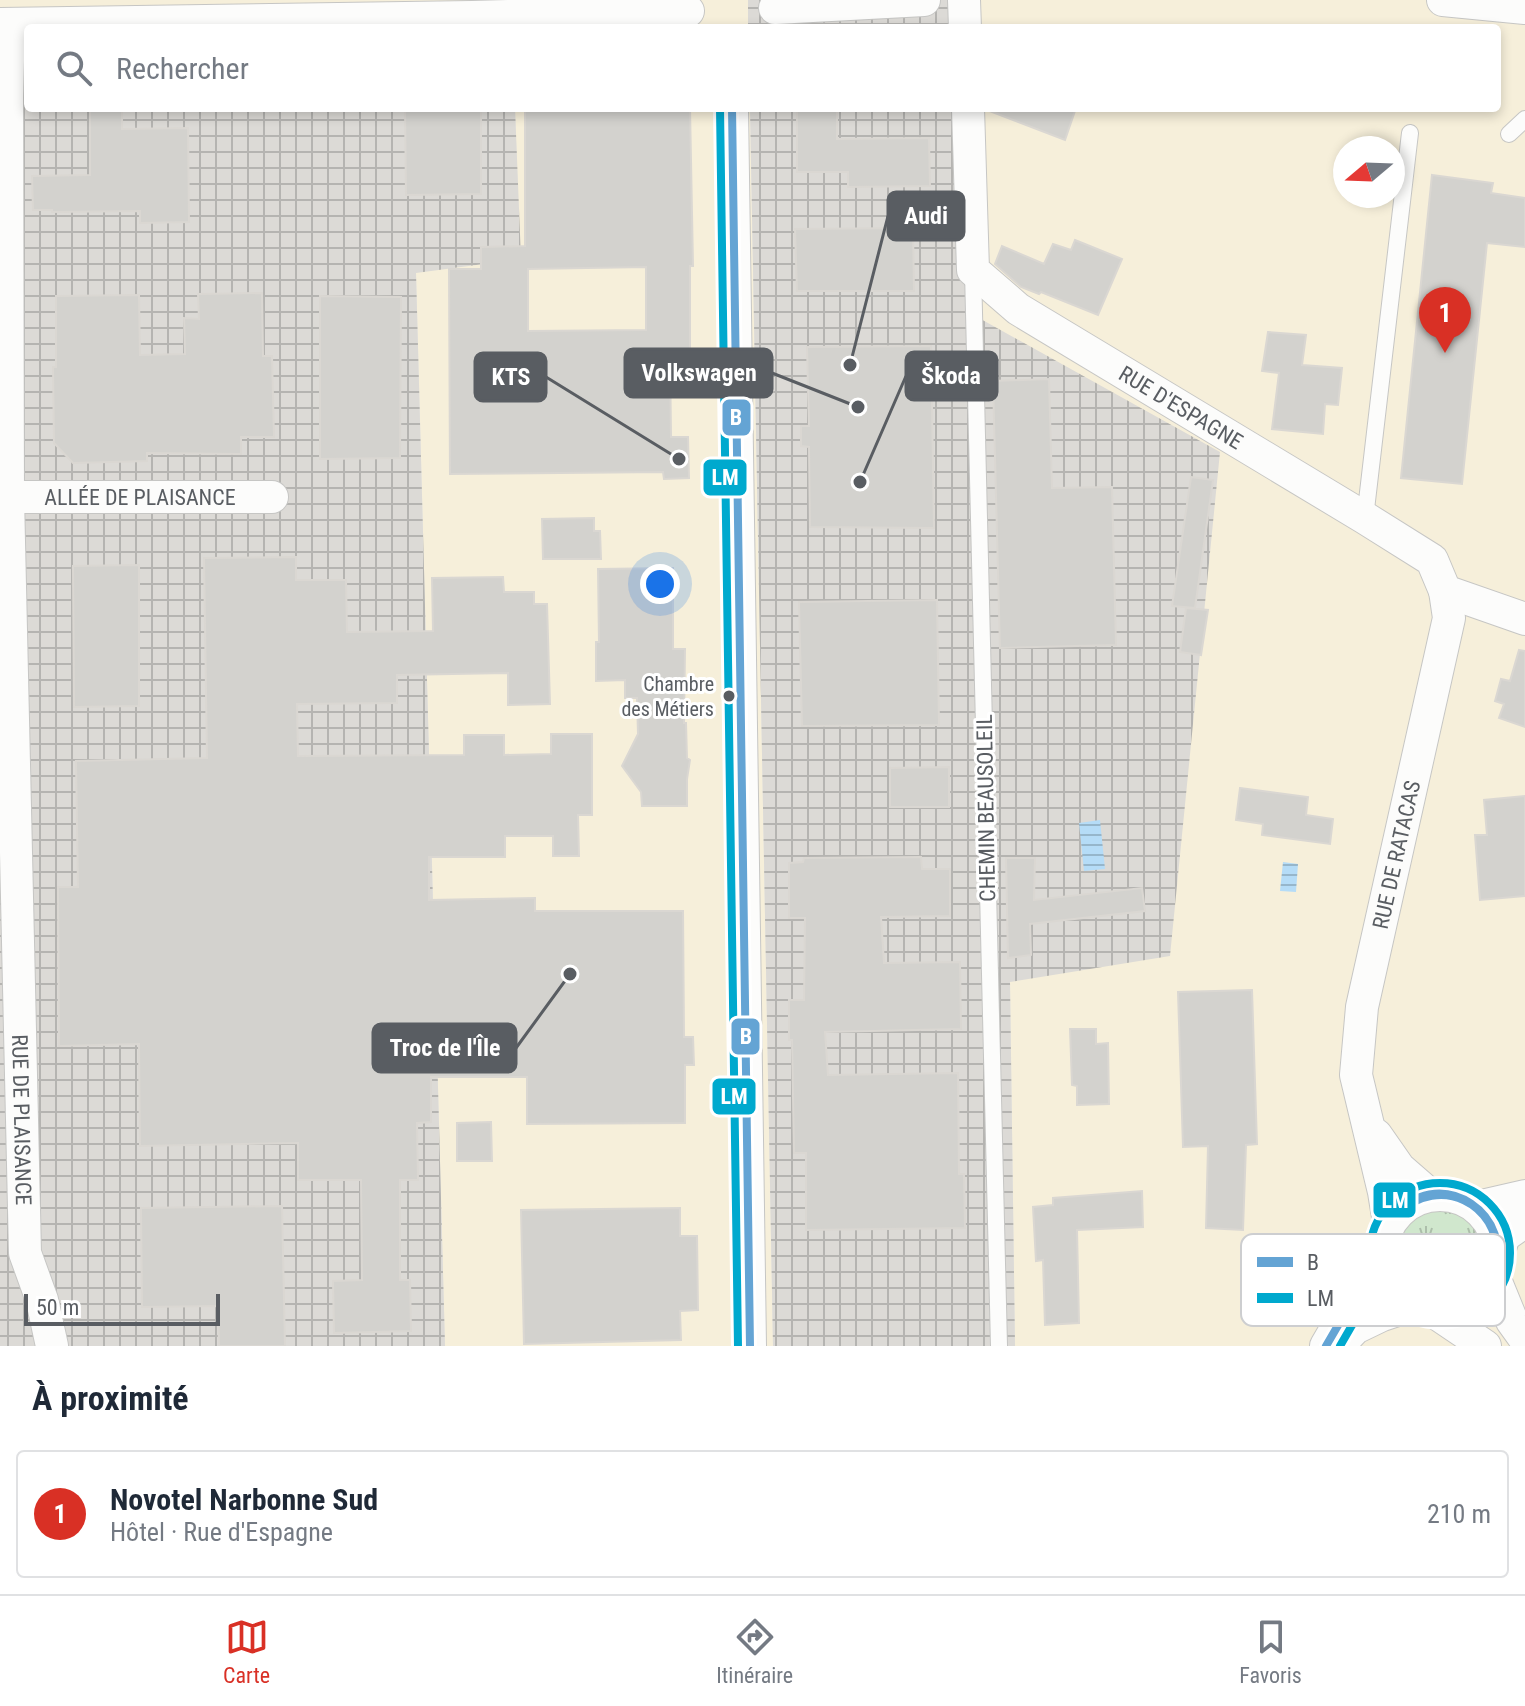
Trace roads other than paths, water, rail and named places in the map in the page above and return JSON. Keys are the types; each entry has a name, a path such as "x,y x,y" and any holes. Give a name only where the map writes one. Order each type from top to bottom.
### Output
{"street":[{"path":"774,12 924,0"},
{"path":"964,0 965,24"},
{"path":"1443,0 1525,8"},
{"path":"4,24 690,13"},
{"name":"RUE DE PLAISANCE","path":"4,24 8,497 25,1253 59,1345"},
{"path":"732,112 750,1346"},
{"path":"968,112 973,270"},
{"name":"RUE D'ESPAGNE","path":"973,270 1018,309 1432,560 1445,591"},
{"name":"ALLÉE DE PLAISANCE","path":"8,497 272,497"},
{"path":"1445,591 1525,619"},
{"name":"RUE DE RATACAS","path":"1385,1234 1384,1192 1356,1075 1362,1007 1449,618 1445,591"},
{"name":"RUE DE RATACAS","path":"1366,1121 1399,1168 1430,1195"},
{"path":"1386,1234 1406,1204 1430,1195 1446,1194 1463,1198 1477,1207 1492,1225 1493,1234"},
{"path":"1477,1207 1525,1196"},
{"path":"1505,1235 1525,1221"},
{"path":"1505,1296 1512,1321 1525,1339"},
{"path":"1326,1346 1337,1326"},
{"path":"1338,1346 1359,1326"},
{"path":"1452,1326 1485,1346"}],"lane":[{"path":"1509,134 1525,119"},
{"path":"1365,518 1410,133"},
{"name":"CHEMIN BEAUSOLEIL","path":"973,270 999,1346"}],"water":[{"path":"1100,820 1105,869 1084,871 1079,823"},
{"path":"1283,862 1298,864 1296,892 1280,891"}],"place":[{"name":"Novotel Narbonne Sud","path":"1445,353"},
{"name":"Audi","path":"850,365"},
{"name":"Volkswagen","path":"858,407"},
{"name":"KTS","path":"679,459"},
{"name":"Škoda","path":"860,482"},
{"name":"Chambre des Métiers","path":"729,696"},
{"name":"Troc de l'Île","path":"570,974"}]}
